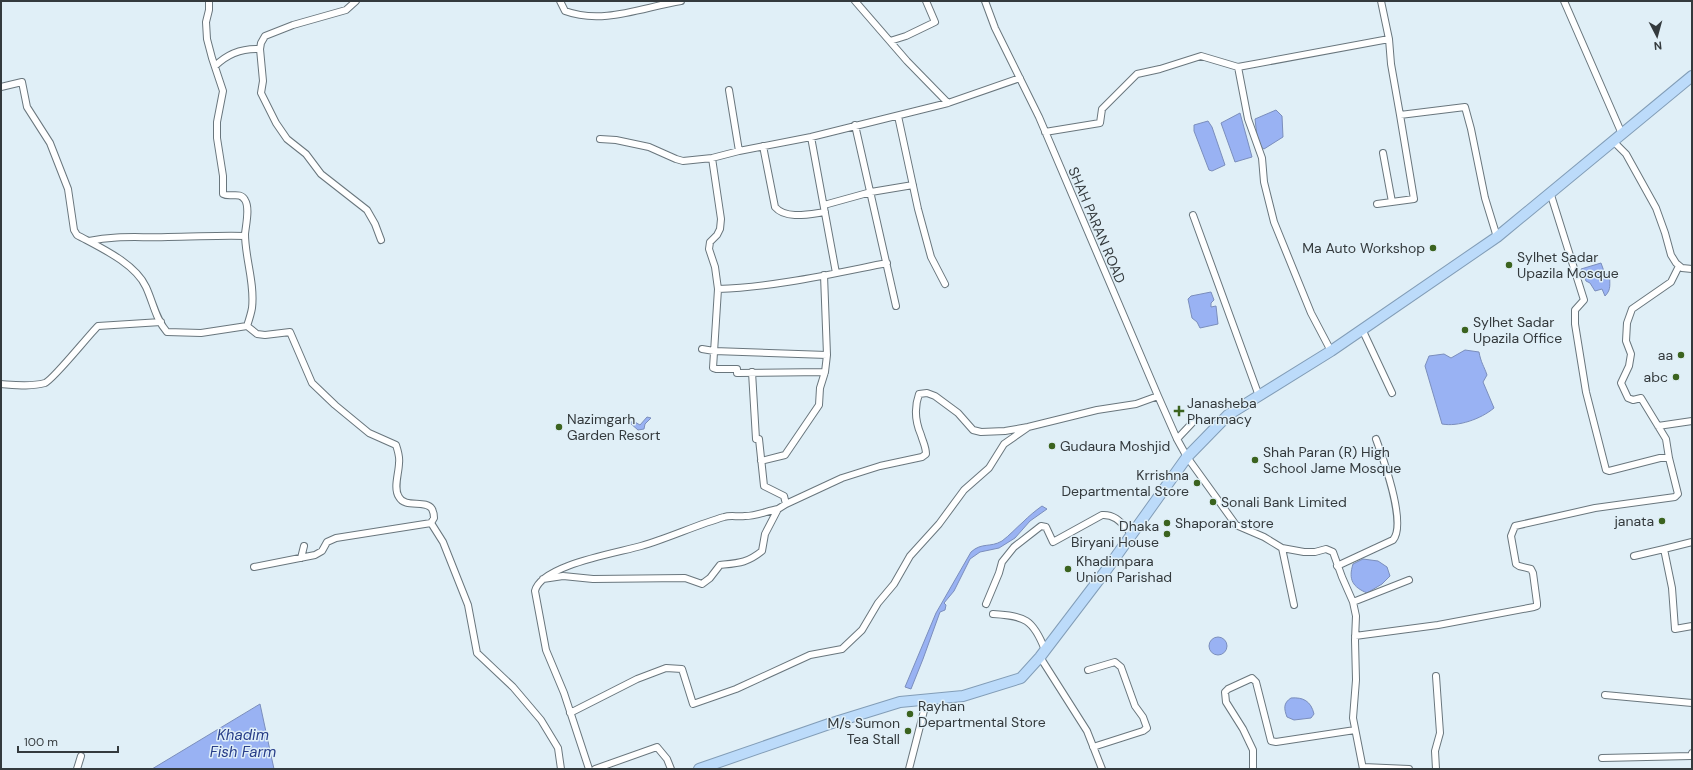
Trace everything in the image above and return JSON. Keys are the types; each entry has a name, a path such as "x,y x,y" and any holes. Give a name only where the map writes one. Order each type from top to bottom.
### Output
{"highway":[{"path":"699,769 829,724 900,702 963,696 1021,678 1043,653 1132,534 1187,457 1228,415 1331,351 1497,237 1692,76"}],"street":[{"path":"210,1 206,22 208,39 223,91 217,117 216,130 223,176 223,194 227,196 236,195 245,199 247,205 245,236 252,301 247,326"},
{"path":"356,1 346,10 293,25 265,36 261,43 260,49 263,81 261,94 276,123 287,139 306,154 321,174 347,196 367,210 375,224 381,240"},
{"path":"560,1 565,11 575,15 590,17 620,14 680,1"},
{"path":"855,1 948,103"},
{"path":"890,41 906,36 934,22 926,1"},
{"name":"SHAH PARAN ROAD","path":"985,1 995,28 1045,132 1177,439 1187,457 1236,526 1264,537 1282,548"},
{"path":"1377,204 1414,198 1391,64 1389,39 1381,1"},
{"path":"1564,1 1622,134"},
{"path":"1045,132 1100,123 1102,109 1138,74 1160,69 1201,56 1238,67 1389,39"},
{"path":"215,66 221,60 238,52 251,49 260,49"},
{"path":"1238,67 1248,119 1262,158 1264,182 1274,222 1311,313 1331,351"},
{"path":"600,139 616,140 649,147 676,160 683,161 712,158 738,151 811,137 855,125 898,116 948,103 1020,78"},
{"path":"1,87 22,82 26,107 50,143 68,189 71,200 74,230 77,235 114,255 134,272 145,286 160,322 167,332 201,333 247,326 257,334 265,335 290,332 312,383 370,433 396,445 399,453 400,464 397,482 398,497 404,502 427,505 432,509 434,518 431,523"},
{"path":"729,90 738,151"},
{"path":"1400,115 1465,107 1470,124 1485,198 1497,237"},
{"path":"898,116 931,257 945,284"},
{"path":"855,125 896,306"},
{"path":"811,137 836,273"},
{"path":"1614,140 1626,154 1656,208 1666,233 1671,255 1679,266 1692,269"},
{"path":"763,146 775,207 777,210 782,213 795,215 825,212"},
{"path":"1383,153 1392,202"},
{"path":"712,158 721,219 720,229 717,235 710,242 709,249 715,267 718,289 713,368 737,369 737,373 825,372"},
{"path":"824,206 871,192 913,185"},
{"path":"1550,192 1584,300 1575,310 1575,324 1586,392 1606,470 1609,471 1660,458 1669,458"},
{"path":"1193,215 1259,396"},
{"path":"89,241 113,236 245,236"},
{"path":"718,289 748,287 836,273 886,263"},
{"path":"1355,636 1438,625 1537,606 1533,573 1531,569 1516,564 1511,536 1515,526 1595,508 1675,496 1678,494 1666,440 1641,398 1633,400 1628,398 1622,383 1628,371 1631,354 1626,341 1627,323 1632,309 1671,282 1679,266"},
{"path":"761,461 785,455 819,405 820,388 825,372 827,355 824,275"},
{"path":"1,384 26,385 46,383 98,326 160,322"},
{"path":"1362,329 1392,393"},
{"path":"702,349 714,351 827,355"},
{"path":"752,372 756,439 759,439 764,486 784,496 786,504"},
{"path":"589,769 564,693 546,650 535,591 537,585 543,579 571,565 613,552 640,546 726,516 746,516 778,509 842,478 880,466 922,457 926,454 926,449 915,416 916,403 919,394 927,393 935,396 958,413 973,430 981,432 1005,431 1028,427 1097,410 1136,404 1158,396"},
{"path":"1177,439 1194,421"},
{"path":"1658,426 1692,421"},
{"path":"570,713 637,679 666,668 682,669 693,704 736,689 810,655 842,649 862,630 878,604 894,584 910,556 939,524 964,490 989,468 1004,444 1028,427"},
{"path":"1337,566 1393,540 1397,532 1393,490 1376,438"},
{"path":"543,579 563,576 593,579 685,578 702,584 710,578 720,565 740,563 751,559 762,550 765,534 778,509"},
{"path":"986,604 1000,573 1002,562 1014,547 1041,526 1046,527 1053,542 1102,515 1110,514 1115,516 1132,534"},
{"path":"254,567 315,555 322,551 327,542 336,538 431,523"},
{"path":"431,523 443,542 468,605 477,653 513,687 541,720 558,748 561,769"},
{"path":"1634,556 1692,542"},
{"path":"300,558 304,546"},
{"path":"1294,605 1282,548 1304,552 1330,550 1333,552 1337,566 1353,602 1356,616 1356,680 1353,718 1363,768 1409,769"},
{"path":"1664,549 1672,588 1675,629 1692,626"},
{"path":"1353,602 1409,580"},
{"path":"993,614 1012,615 1033,625 1043,653 1087,731 1102,769"},
{"path":"1088,670 1115,662 1118,663 1121,667 1135,706 1143,717 1147,728 1143,731 1093,747"},
{"path":"1436,676 1440,733 1435,751 1436,769"},
{"path":"1252,769 1253,750 1243,729 1226,702 1225,692 1228,689 1252,678 1256,682 1271,740 1276,742 1355,730"},
{"path":"1605,695 1692,703"},
{"path":"909,769 922,700"},
{"path":"595,769 657,747 667,758 671,769"},
{"path":"1602,758 1691,756 1692,753"},
{"path":"77,769 81,756"}],"water":[{"path":"1276,110 1282,116 1283,137 1264,149 1258,145 1255,119"},
{"path":"1240,113 1252,157 1235,162 1221,123"},
{"path":"1208,121 1212,127 1225,165 1212,171 1209,170 1194,131 1194,125"},
{"path":"1601,263 1605,274 1610,275 1609,289 1605,296 1602,289 1595,291 1590,283 1586,281 1581,269"},
{"path":"1211,292 1214,300 1211,303 1211,307 1216,306 1218,324 1200,328 1197,322 1192,318 1188,299 1191,296"},
{"path":"1465,350 1479,352 1487,375 1483,382 1494,408 1476,419 1462,423 1448,425 1442,424 1425,366 1429,356 1444,354 1451,358"},
{"path":"647,417 651,418 645,424 644,429 638,430 630,423 633,421 640,425"},
{"path":"1042,506 1047,509 1030,521 1015,538 999,548 980,552 970,559 954,591 944,603 946,605 945,610 940,612 911,689 905,687 936,613 971,552 979,547 1002,541"},
{"path":"1363,559 1378,561 1387,567 1390,576 1382,584 1367,593 1355,585 1351,574 1353,564"},
{"path":"1214,637 1222,637 1227,642 1225,653 1222,655 1214,655 1209,650 1209,642"},
{"path":"1291,698 1303,699 1309,703 1314,714 1311,718 1294,720 1287,717 1285,704"},
{"name":"Khadim Fish Farm","path":"260,704 274,769 152,769"}],"place":[{"name":"Ma Auto Workshop","path":"1433,248"},
{"name":"Sylhet Sadar Upazila Mosque","path":"1509,265"},
{"name":"Sylhet Sadar Upazila Office","path":"1465,330"},
{"name":"aa","path":"1681,355"},
{"name":"abc","path":"1676,377"},
{"name":"Janasheba Pharmacy","path":"1179,411"},
{"name":"Nazimgarh Garden Resort","path":"559,427"},
{"name":"Gudaura Moshjid","path":"1052,446"},
{"name":"Shah Paran (R) High School Jame Mosque","path":"1255,460"},
{"name":"Krrishna Departmental Store","path":"1197,483"},
{"name":"Sonali Bank Limited","path":"1213,502"},
{"name":"janata","path":"1662,521"},
{"name":"Shaporan store","path":"1167,523"},
{"name":"Dhaka Biryani House","path":"1167,534"},
{"name":"Khadimpara Union Parishad","path":"1068,569"},
{"name":"Rayhan Departmental Store","path":"910,714"},
{"name":"M/s Sumon Tea Stall","path":"908,731"}]}
